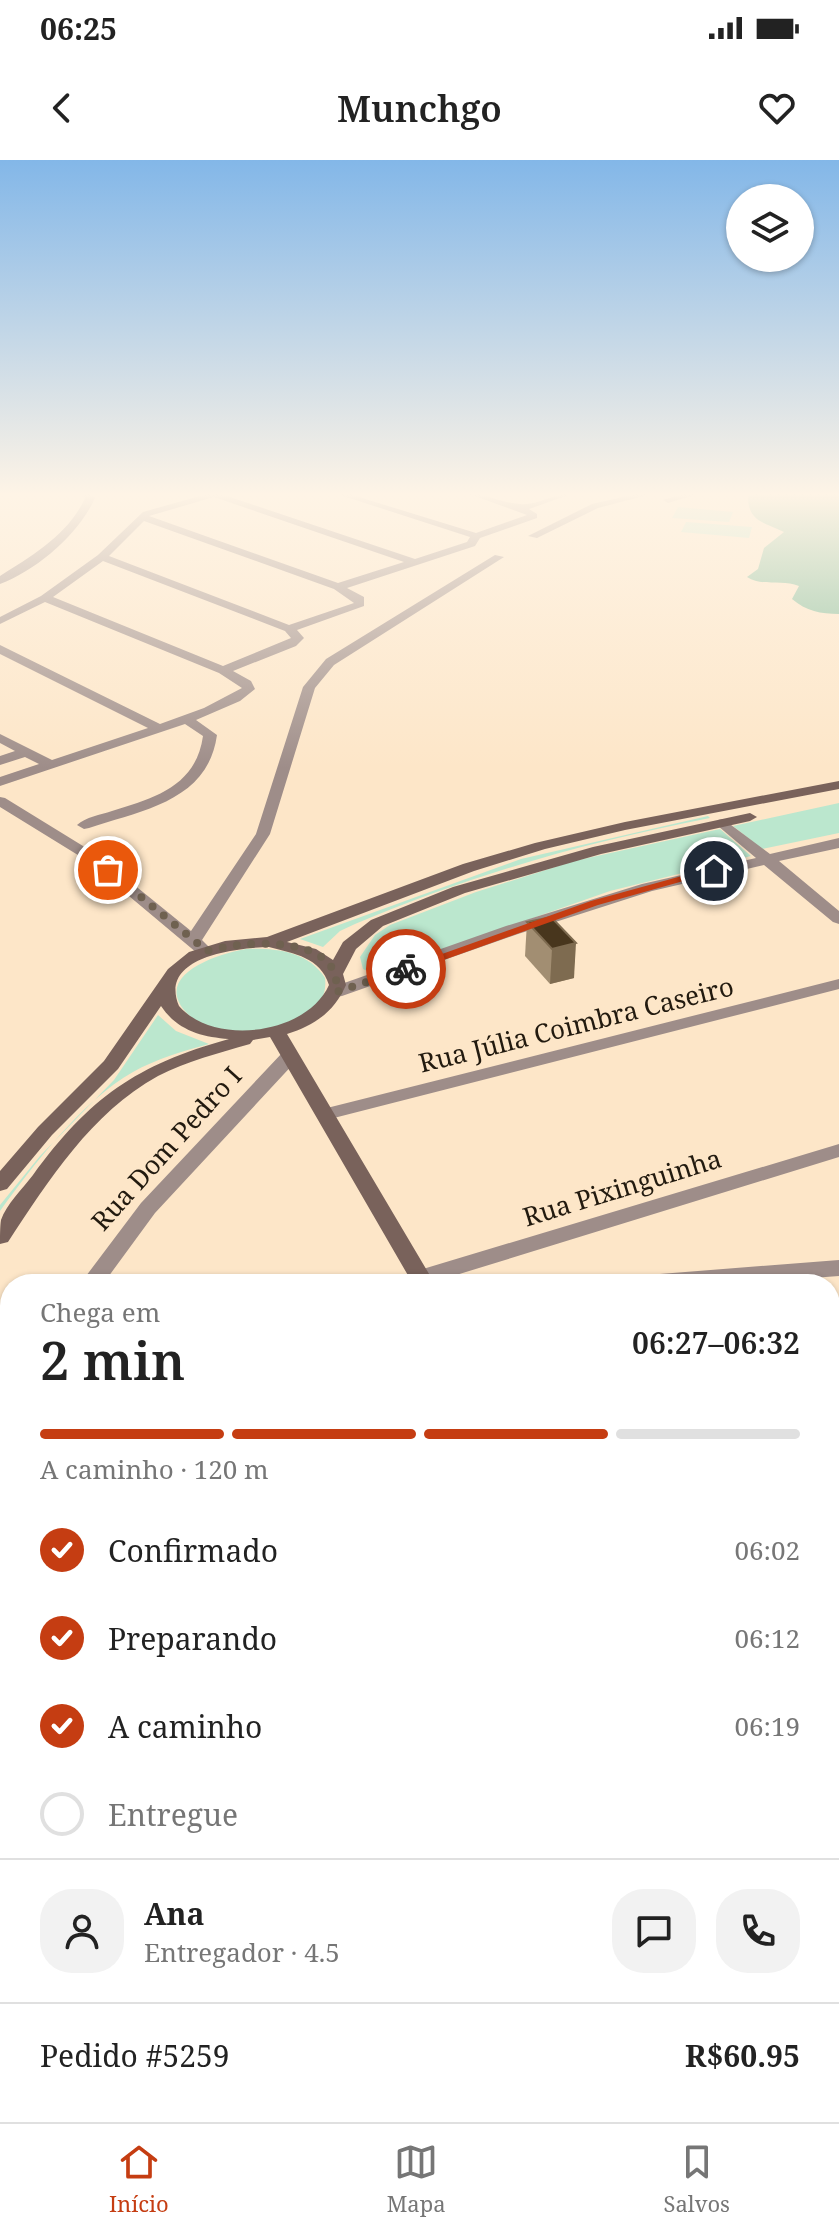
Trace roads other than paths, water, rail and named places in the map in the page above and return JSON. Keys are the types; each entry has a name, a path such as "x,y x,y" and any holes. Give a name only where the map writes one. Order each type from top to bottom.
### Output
{"main road":[{"path":"0,1184 45,1131 111,1065 169,982 200,946 269,942 311,929 460,871 531,849 839,785"},
{"path":"0,1237 55,1161 107,1103 152,1072 183,1058 317,1017 329,1005 349,946 377,923 459,890 598,850 839,798"},
{"path":"269,942 310,952 325,961 336,983"},
{"path":"169,982 167,996 172,1010 186,1022 218,1033 267,1034 290,1056 419,1274"}],"street":[{"path":"0,621 62,586"},
{"path":"176,586 289,629 298,638 292,644 223,670"},
{"path":"289,629 360,604 356,596 334,586"},
{"path":"338,587 342,586"},
{"path":"0,801 91,857 200,946 263,834 309,687 330,662 453,586"},
{"path":"0,782 185,718 245,694 249,689 247,684 223,670 45,598"},
{"path":"0,649 157,728"},
{"path":"84,825 177,792 196,777 210,735 185,718"},
{"path":"0,738 49,764"},
{"path":"0,761 26,752"},
{"path":"723,823 839,919"},
{"path":"336,983 594,903 839,843"},
{"name":"Rua Júlia Coimbra Caseiro","path":"326,1114 839,984"},
{"name":"Rua Dom Pedro I","path":"98,1274 148,1208 290,1056"},
{"name":"Rua Pixinguinha","path":"445,1274 839,1150"},
{"path":"762,1274 839,1268"}]}
